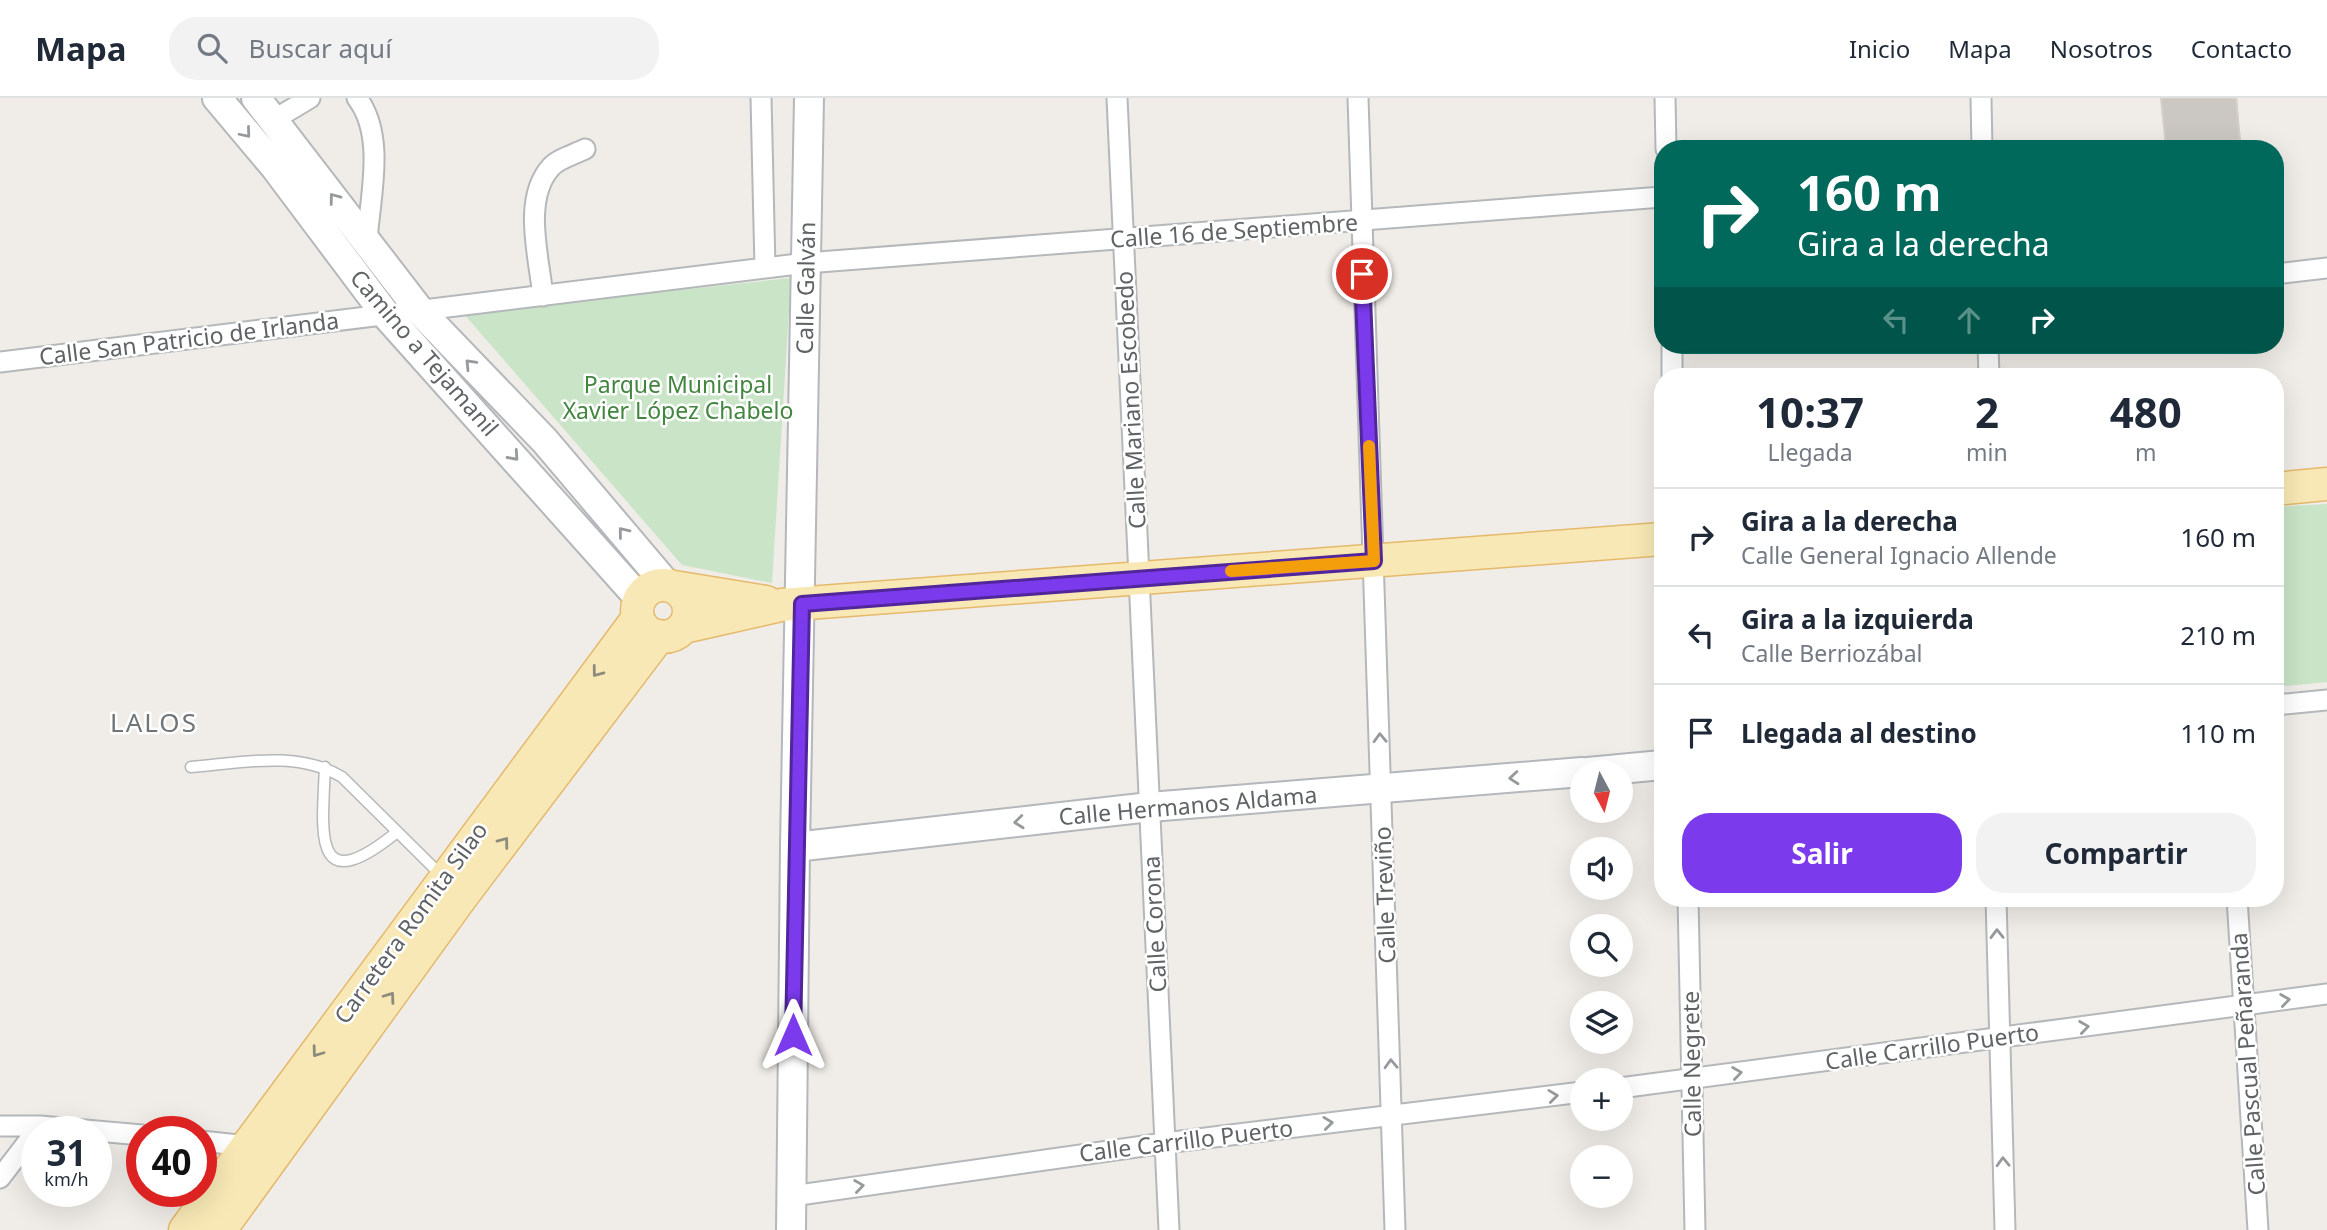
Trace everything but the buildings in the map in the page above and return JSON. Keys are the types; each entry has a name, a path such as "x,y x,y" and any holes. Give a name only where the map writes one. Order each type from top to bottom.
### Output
{"main road":[{"path":"2284,488 2327,484"},
{"path":"660,609 791,604 1654,540"},
{"name":"Carretera Romita Silao","path":"185,1230 260,1153 660,609"},
{"name":"Carretera Romita Silao","path":"220,1230 260,1153"}],"street":[{"name":"Camino a Tejamanil","path":"217,98 275,167 386,315 660,609"},
{"name":"Camino a Tejamanil","path":"256,98 275,119 420,311 545,441 660,609"},
{"path":"275,119 310,98"},
{"path":"357,98 365,109 373,131 367,242"},
{"path":"761,98 765,268"},
{"name":"Calle Galván","path":"791,1230 795,847 791,604 806,263 809,98"},
{"name":"Calle Mariano Escobedo","path":"1117,98 1139,577"},
{"name":"Calle Treviño","path":"1358,98 1395,1230"},
{"path":"1665,98 1666,140"},
{"path":"1981,98 1982,140"},
{"path":"543,296 535,221 537,192 552,166 585,149"},
{"name":"Calle 16 de Septiembre","path":"543,296 806,263 1654,198"},
{"path":"2284,273 2327,268"},
{"name":"Calle San Patricio de Irlanda","path":"0,362 543,296"},
{"name":"Calle Corona","path":"1139,577 1169,1230"},
{"path":"2284,704 2327,700"},
{"path":"1633,768 1654,766"},
{"name":"Calle Hermanos Aldama","path":"795,847 1150,807 1570,773"},
{"name":"Calle Negrete","path":"1688,907 1695,1230"},
{"path":"1996,907 2005,1230"},
{"name":"Calle Pascual Peñaranda","path":"2238,907 2259,1230"},
{"name":"Calle Carrillo Puerto","path":"1633,1086 2327,994"},
{"name":"Calle Carrillo Puerto","path":"792,1196 1165,1143 1570,1093"},
{"path":"0,1126 21,1126"},
{"path":"217,1144 260,1153"},
{"path":"0,1178 21,1151"}],"lane":[{"path":"191,766 284,761 308,762 325,767 341,777 453,887"},
{"path":"325,767 321,833 324,846 331,857 343,862 358,859 397,832"}],"green space":[{"name":"Parque Municipal Xavier López Chabelo","path":"791,278 772,583 682,565 463,313"},
{"path":"2327,504 2327,682 2284,686 2284,506"}],"slow traffic":[{"path":"1231,571 1374,561 1369,446"}],"district":[{"name":"LALOS","path":"154,723"}],"route":[{"path":"793,1035 802,604 1374,561 1362,274"}]}
